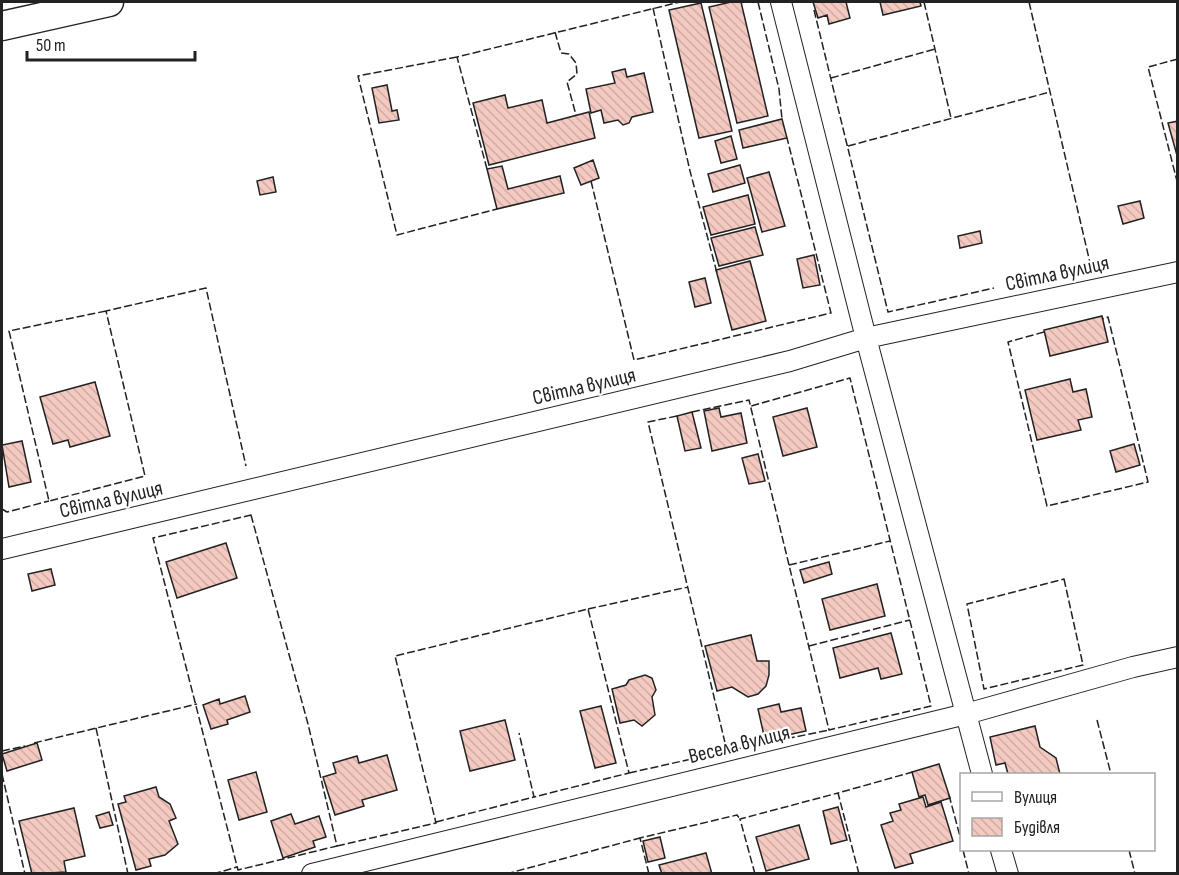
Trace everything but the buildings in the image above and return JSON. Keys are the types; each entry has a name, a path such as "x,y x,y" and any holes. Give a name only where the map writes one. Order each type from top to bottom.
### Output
{"street":[{"path":"2,26 109,2"},
{"path":"781,2 866,338 982,773"},
{"name":"Світла вулиця","path":"2,549 790,361 866,338 1178,272"},
{"name":"Весела вулиця","path":"312,873 966,714 1133,667 1178,657"},
{"path":"1002,851 1008,873"}],"fence":[{"path":"487,169 457,57 680,2"},
{"path":"758,2 779,89 782,119"},
{"path":"924,2 951,118"},
{"path":"1029,2 1091,267"},
{"path":"653,8 690,171 717,273"},
{"path":"814,10 888,312 994,288"},
{"path":"555,32 561,53 569,54 576,63 577,74 567,82 576,115"},
{"path":"831,78 935,49"},
{"path":"457,57 358,76 397,235 497,209"},
{"path":"1178,59 1148,67 1178,185"},
{"path":"848,146 1050,92"},
{"path":"591,181 634,360 831,313 787,138"},
{"path":"106,311 9,331 49,501 145,476 106,311 206,288 246,466"},
{"path":"1044,332 1008,342 1047,506 1148,482 1108,317 1102,319"},
{"path":"692,412 749,400 829,730 931,706 850,378 751,406"},
{"path":"677,416 648,422 727,751 829,730"},
{"path":"2,509 7,512 49,501"},
{"path":"251,515 308,724 337,846 238,870 153,538 251,515"},
{"path":"789,565 890,541"},
{"path":"1064,579 1083,665 984,689 967,604 1064,579"},
{"path":"588,609 688,587"},
{"path":"337,846 436,823 395,656 588,609 629,773 534,797"},
{"path":"809,646 910,620"},
{"path":"34,743 197,704"},
{"path":"1097,720 1111,773"},
{"path":"96,728 128,874"},
{"path":"436,822 534,797 519,733"},
{"path":"2,751 25,746"},
{"path":"629,773 727,751"},
{"path":"859,874 838,793 916,771"},
{"path":"2,774 25,874"},
{"path":"755,874 740,819 838,793"},
{"path":"949,795 960,836"},
{"path":"649,874 640,838 737,815 740,819"},
{"path":"506,874 640,838"},
{"path":"963,851 969,874"},
{"path":"1129,851 1135,874"},
{"path":"213,874 237,867"}]}
